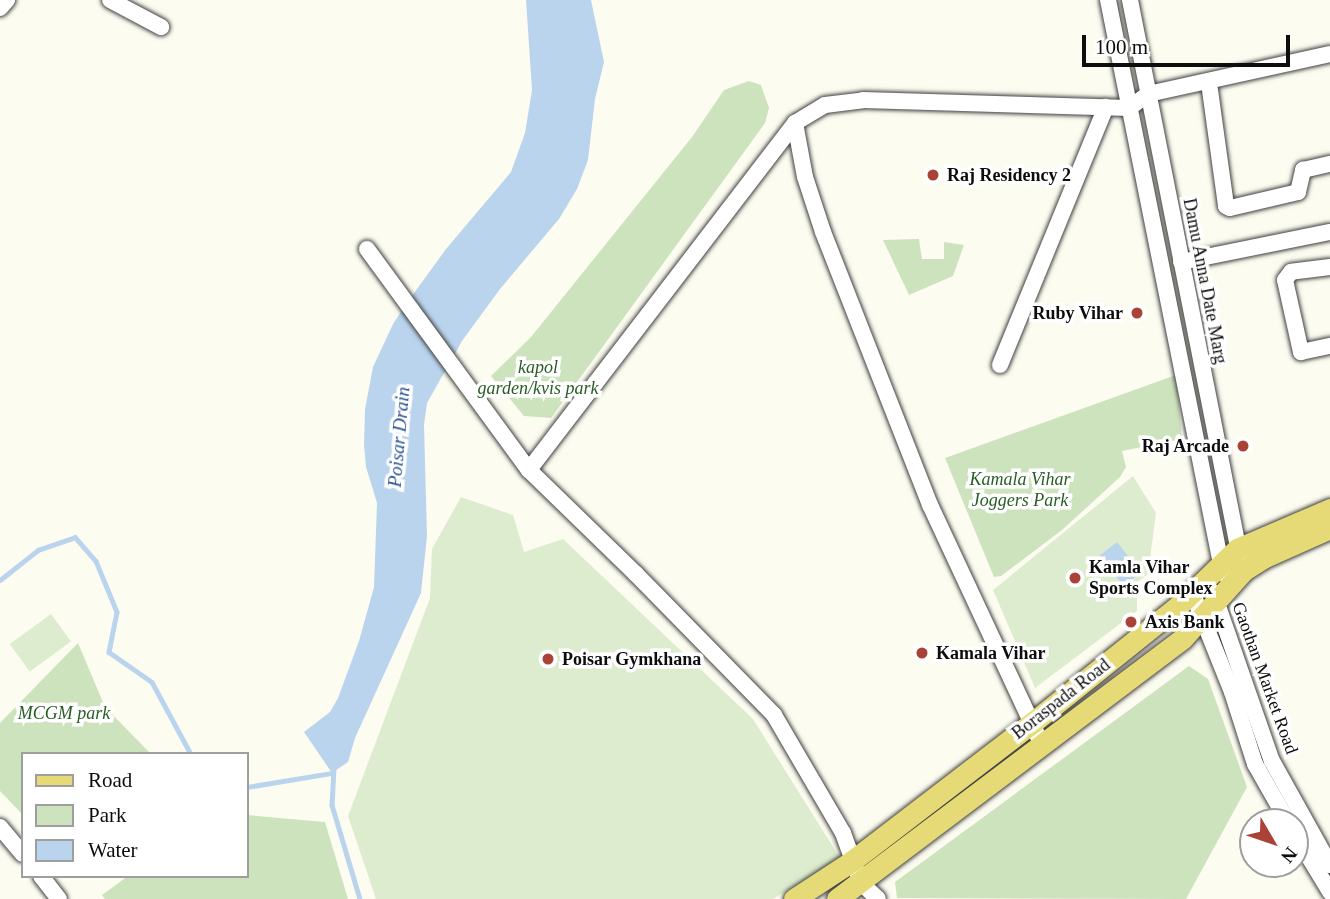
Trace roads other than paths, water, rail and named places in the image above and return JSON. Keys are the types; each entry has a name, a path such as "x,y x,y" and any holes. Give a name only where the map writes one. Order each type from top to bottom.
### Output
{"main road":[{"name":"Boraspada Road","path":"794,899 852,861 1032,723 1237,549 1330,509"},
{"name":"Boraspada Road","path":"837,899 862,883 1113,688 1183,638 1244,570 1263,558 1330,528"}],"street":[{"path":"0,8 7,0"},
{"path":"110,0 161,27"},
{"path":"1108,0 1180,364 1206,578"},
{"name":"Damu Anna Date Marg","path":"1130,0 1237,549 1244,570"},
{"path":"529,470 795,123 825,105 863,100 1129,108 1148,94 1209,83 1330,54"},
{"path":"1209,83 1226,205 1230,208 1298,192 1303,170 1330,164"},
{"path":"1000,365 1106,107"},
{"path":"795,123 805,177 823,232 925,492 1042,745"},
{"path":"1181,261 1330,232"},
{"path":"367,249 529,470 636,574 774,715 843,833 862,883 878,899"},
{"path":"1330,267 1291,272 1285,280 1301,352 1330,346"},
{"path":"1180,364 1201,359"},
{"name":"Gaothan Market Road","path":"1206,578 1223,594 1243,703"},
{"name":"Gaothan Market Road","path":"1206,578 1202,616 1272,761 1287,808"},
{"path":"0,827 21,851"},
{"name":"Gaothan Market Road","path":"1309,838 1330,865"},
{"path":"1309,856 1329,887"},
{"path":"43,878 59,899"}],"water":[{"path":"526,0 591,0 604,62 595,99 588,160 577,189 559,219 500,289 462,341 427,403 424,425 427,536 421,593 355,738 348,762 332,773 304,732 330,712 338,698 359,641 374,587 377,503 366,467 364,445 365,409 373,367 393,324 409,300 446,249 511,172 525,133 532,90"},
{"path":"1117,542 1141,573 1124,586 1100,556"}],"waterway":[{"path":"0,580 38,550 75,537 96,561 117,612 109,652 152,682 190,752"},
{"name":"Poisar Drain","path":"334,768 332,805 360,899"},
{"path":"248,787 332,773"}],"place":[{"name":"Raj Residency 2","path":"933,175"},
{"name":"Ruby Vihar","path":"1137,313"},
{"name":"Raj Arcade","path":"1243,446"},
{"name":"Kamla Vihar Sports Complex","path":"1075,578"},
{"name":"Axis Bank","path":"1131,622"},
{"name":"Kamala Vihar","path":"922,653"},
{"name":"Poisar Gymkhana","path":"548,659"}],"park label":[{"name":"kapol garden/kvis park","path":"538,378"},
{"name":"Kamala Vihar Joggers Park","path":"1020,490"},
{"name":"MCGM park","path":"64,713"}]}
